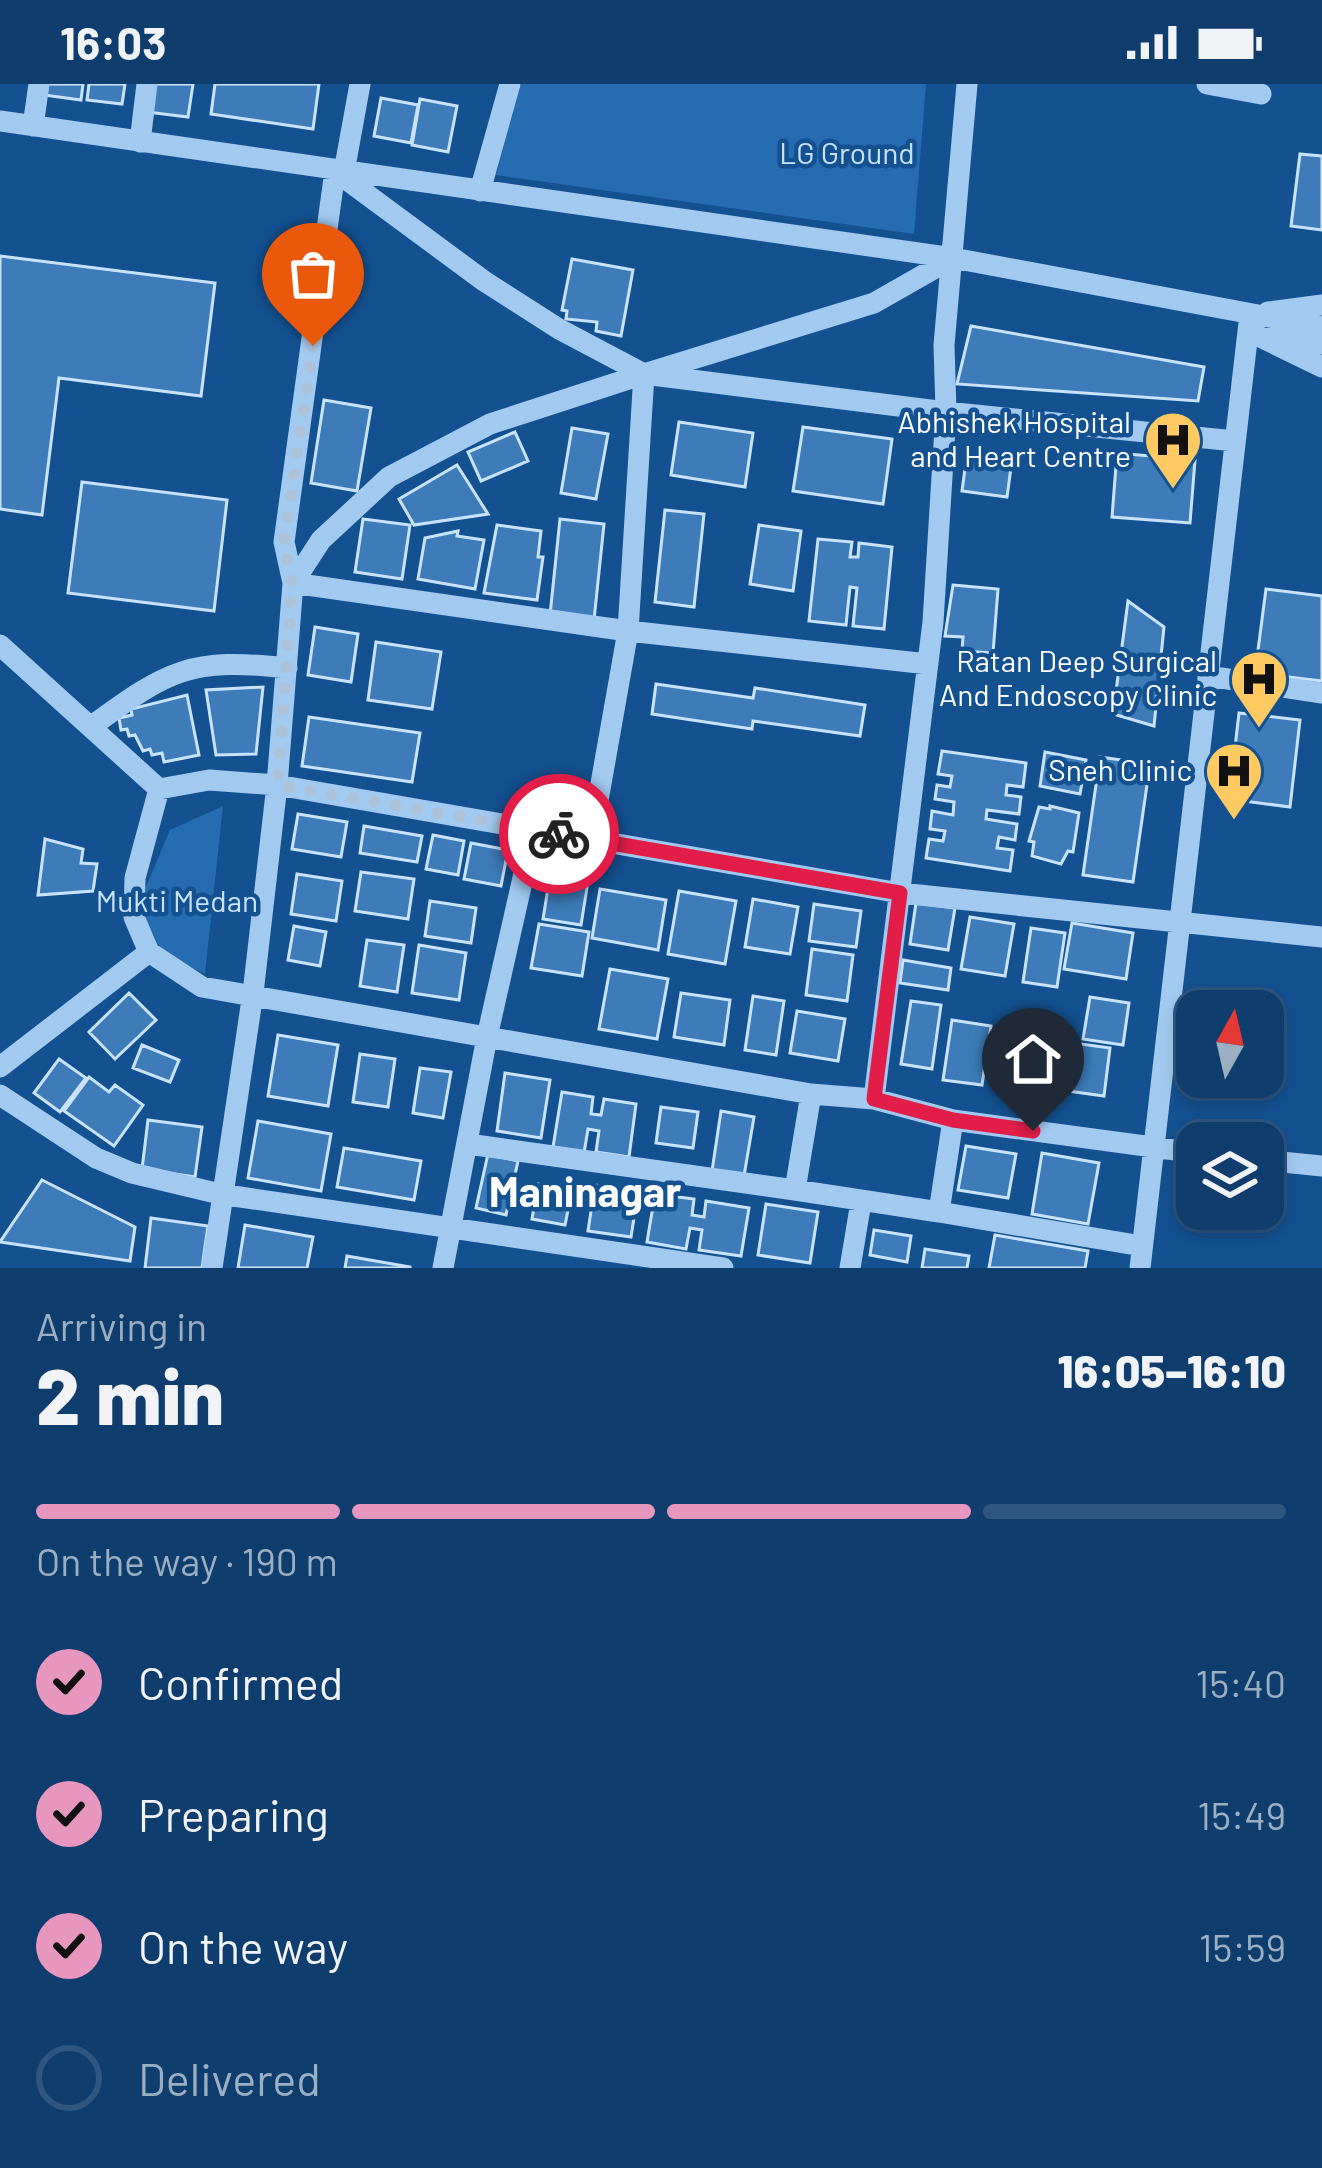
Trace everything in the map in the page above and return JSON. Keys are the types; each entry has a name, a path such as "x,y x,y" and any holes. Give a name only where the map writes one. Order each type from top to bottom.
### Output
{"street":[{"path":"33,126 39,84"},
{"path":"140,142 147,84"},
{"path":"212,1268 278,785 292,584 284,542 340,171 360,84"},
{"path":"480,191 510,84"},
{"path":"874,1099 928,664 946,412 944,345 967,84"},
{"path":"1207,84 1261,94"},
{"path":"0,121 953,258 1249,323 1307,330 1322,344"},
{"path":"340,171 484,281 559,329 644,374 946,412 1235,441"},
{"path":"292,584 321,540 389,477 490,424 874,303 953,258"},
{"path":"1249,323 1322,305"},
{"path":"1249,323 1322,367"},
{"path":"468,1144 940,1212 1141,1257 1249,323"},
{"path":"591,840 628,631 644,374"},
{"path":"292,584 628,631 928,664"},
{"path":"0,645 159,789"},
{"path":"92,726 150,684 194,668 230,662 287,668"},
{"path":"1208,676 1322,693"},
{"path":"159,789 209,780 278,785 900,893 1322,937"},
{"path":"159,789 135,878 134,917 149,952 202,987 811,1094 874,1099 953,1120 1176,1151"},
{"path":"443,1268 487,1037 534,829"},
{"path":"0,1067 149,952"},
{"path":"795,1190 811,1094"},
{"path":"0,1095 96,1158 132,1173 220,1194 723,1268"},
{"path":"940,1212 953,1120"},
{"path":"1284,1162 1322,1166"},
{"path":"850,1268 861,1202"}],"green space":[{"name":"LG Ground","path":"521,84 926,84 914,234 496,175"},
{"name":"Mukti Medan","path":"223,806 205,974 163,955 139,903 170,830"}],"building":[{"path":"45,84 83,84 81,100 44,95"},
{"path":"89,84 125,84 122,104 87,100"},
{"path":"150,84 193,84 188,117 147,112"},
{"path":"215,84 319,84 313,129 211,114"},
{"path":"381,98 418,105 411,143 374,136"},
{"path":"420,99 457,106 448,152 412,145"},
{"path":"1300,154 1322,156 1322,230 1291,226"},
{"path":"0,256 215,283 201,396 59,378 42,515 0,509"},
{"path":"572,259 633,270 621,336 596,331 597,322 566,319 567,311 562,310"},
{"path":"971,326 1204,367 1198,401 957,384"},
{"path":"324,400 371,408 357,491 311,483"},
{"path":"679,422 753,433 745,487 671,475"},
{"path":"803,427 892,439 883,504 793,491"},
{"path":"572,428 608,434 596,499 561,493"},
{"path":"515,432 528,461 481,481 468,452"},
{"path":"1117,453 1195,460 1190,523 1112,517"},
{"path":"967,454 1012,460 1007,497 962,491"},
{"path":"457,465 488,514 414,525 399,499"},
{"path":"82,482 227,500 214,611 68,593"},
{"path":"665,510 704,514 694,607 655,602"},
{"path":"363,519 410,525 402,579 355,572"},
{"path":"560,519 604,524 594,620 550,615"},
{"path":"497,525 541,531 537,600 484,593"},
{"path":"759,525 801,531 793,591 750,584"},
{"path":"458,531 457,536 484,540 475,589 418,579 425,538"},
{"path":"818,539 852,542 850,557 858,557 859,543 892,547 884,629 853,626 857,588 850,587 846,625 809,621"},
{"path":"953,585 998,589 993,653 962,651 963,637 945,636"},
{"path":"1266,589 1322,596 1322,681 1255,673"},
{"path":"1128,601 1164,627 1154,726 1113,714"},
{"path":"315,627 358,634 351,682 308,675"},
{"path":"376,642 441,652 432,709 368,700"},
{"path":"656,684 753,698 755,688 865,705 860,736 753,721 752,729 652,714"},
{"path":"263,687 256,754 216,755 206,690"},
{"path":"187,695 199,755 164,762 162,753 143,751 135,735 121,730 119,718 132,715 131,709"},
{"path":"1239,713 1300,720 1290,807 1229,799"},
{"path":"309,717 420,733 412,782 302,766"},
{"path":"942,751 1026,763 1023,787 1007,785 1006,795 1021,797 1019,814 987,810 986,819 1017,824 1015,840 999,837 997,848 1013,850 1010,871 926,858 929,839 943,841 945,831 930,829 932,811 953,815 954,802 935,799 937,785 950,787 952,776 938,774"},
{"path":"1045,752 1086,760 1080,794 1040,786"},
{"path":"1100,757 1150,764 1133,882 1083,875"},
{"path":"1039,807 1079,813 1073,852 1068,851 1061,864 1032,856 1034,842 1029,841"},
{"path":"298,814 347,822 341,857 292,849"},
{"path":"364,826 422,836 417,862 360,853"},
{"path":"433,835 464,841 458,875 426,869"},
{"path":"45,839 83,849 81,863 97,864 93,891 38,895"},
{"path":"471,843 508,850 501,886 464,879"},
{"path":"553,857 591,863 581,925 543,919"},
{"path":"361,872 414,879 408,919 355,911"},
{"path":"297,874 342,881 336,921 291,914"},
{"path":"600,889 666,900 658,950 592,938"},
{"path":"679,891 736,901 725,964 668,954"},
{"path":"753,899 798,907 790,954 745,947"},
{"path":"430,901 476,908 471,943 425,936"},
{"path":"916,903 955,908 948,950 910,944"},
{"path":"814,904 861,911 856,947 809,941"},
{"path":"970,917 1014,924 1005,976 961,969"},
{"path":"1072,923 1133,933 1126,979 1064,969"},
{"path":"539,924 589,932 582,976 531,968"},
{"path":"294,926 326,932 320,966 288,960"},
{"path":"1031,928 1065,933 1057,987 1023,982"},
{"path":"367,940 404,945 397,992 360,986"},
{"path":"419,945 466,953 459,1000 412,993"},
{"path":"812,949 853,955 847,1001 806,995"},
{"path":"903,960 951,968 948,990 900,983"},
{"path":"610,969 668,979 657,1039 599,1029"},
{"path":"129,993 156,1020 115,1059 89,1032"},
{"path":"681,993 730,1000 724,1045 674,1037"},
{"path":"753,996 784,1001 776,1055 745,1050"},
{"path":"1090,997 1129,1003 1123,1045 1083,1039"},
{"path":"911,1001 941,1005 932,1069 901,1064"},
{"path":"797,1011 845,1019 838,1061 790,1053"},
{"path":"952,1020 991,1026 982,1085 943,1080"},
{"path":"1001,1030 1041,1035 1036,1071 996,1066"},
{"path":"278,1035 338,1045 328,1106 268,1096"},
{"path":"1052,1040 1110,1048 1104,1096 1046,1088"},
{"path":"142,1045 179,1060 170,1082 133,1068"},
{"path":"360,1054 395,1059 388,1107 353,1102"},
{"path":"59,1059 86,1078 60,1112 34,1093"},
{"path":"420,1068 451,1072 443,1118 413,1113"},
{"path":"505,1073 550,1080 541,1138 497,1131"},
{"path":"89,1077 109,1092 115,1085 143,1105 114,1146 64,1111"},
{"path":"562,1092 593,1097 591,1114 601,1115 604,1099 636,1104 629,1157 596,1152 599,1131 588,1129 584,1153 553,1147"},
{"path":"661,1107 698,1112 693,1148 656,1143"},
{"path":"721,1111 754,1117 744,1176 712,1171"},
{"path":"148,1120 202,1127 195,1177 142,1169"},
{"path":"258,1121 331,1134 321,1191 248,1178"},
{"path":"966,1146 1016,1154 1008,1198 958,1190"},
{"path":"344,1148 421,1161 414,1200 337,1187"},
{"path":"1042,1153 1099,1163 1088,1224 1032,1214"},
{"path":"488,1154 518,1161 506,1215 476,1208"},
{"path":"42,1180 135,1227 130,1261 0,1242"},
{"path":"538,1184 572,1191 565,1225 532,1219"},
{"path":"595,1185 638,1192 631,1237 588,1231"},
{"path":"655,1194 694,1199 692,1215 704,1217 706,1201 749,1208 741,1256 699,1250 702,1230 690,1228 686,1249 647,1242"},
{"path":"766,1204 818,1212 810,1263 758,1255"},
{"path":"151,1218 208,1226 202,1268 145,1268"},
{"path":"245,1225 313,1237 307,1268 238,1268"},
{"path":"874,1230 911,1236 907,1262 870,1255"},
{"path":"995,1235 1088,1251 1085,1268 989,1268"},
{"path":"925,1249 969,1256 967,1268 922,1268"},
{"path":"347,1256 410,1267 410,1268 345,1268"}],"way so far":[{"path":"313,346 284,542 292,584 278,785 559,834"}],"place":[{"name":"Abhishek Hospital and Heart Centre","path":"1173,491"},
{"name":"Ratan Deep Surgical And Endoscopy Clinic","path":"1259,730"},
{"name":"Sneh Clinic","path":"1234,822"}],"district":[{"name":"Maninagar","path":"585,1192"}],"route":[{"path":"559,834 900,893 874,1099 953,1120 1033,1131"}]}
